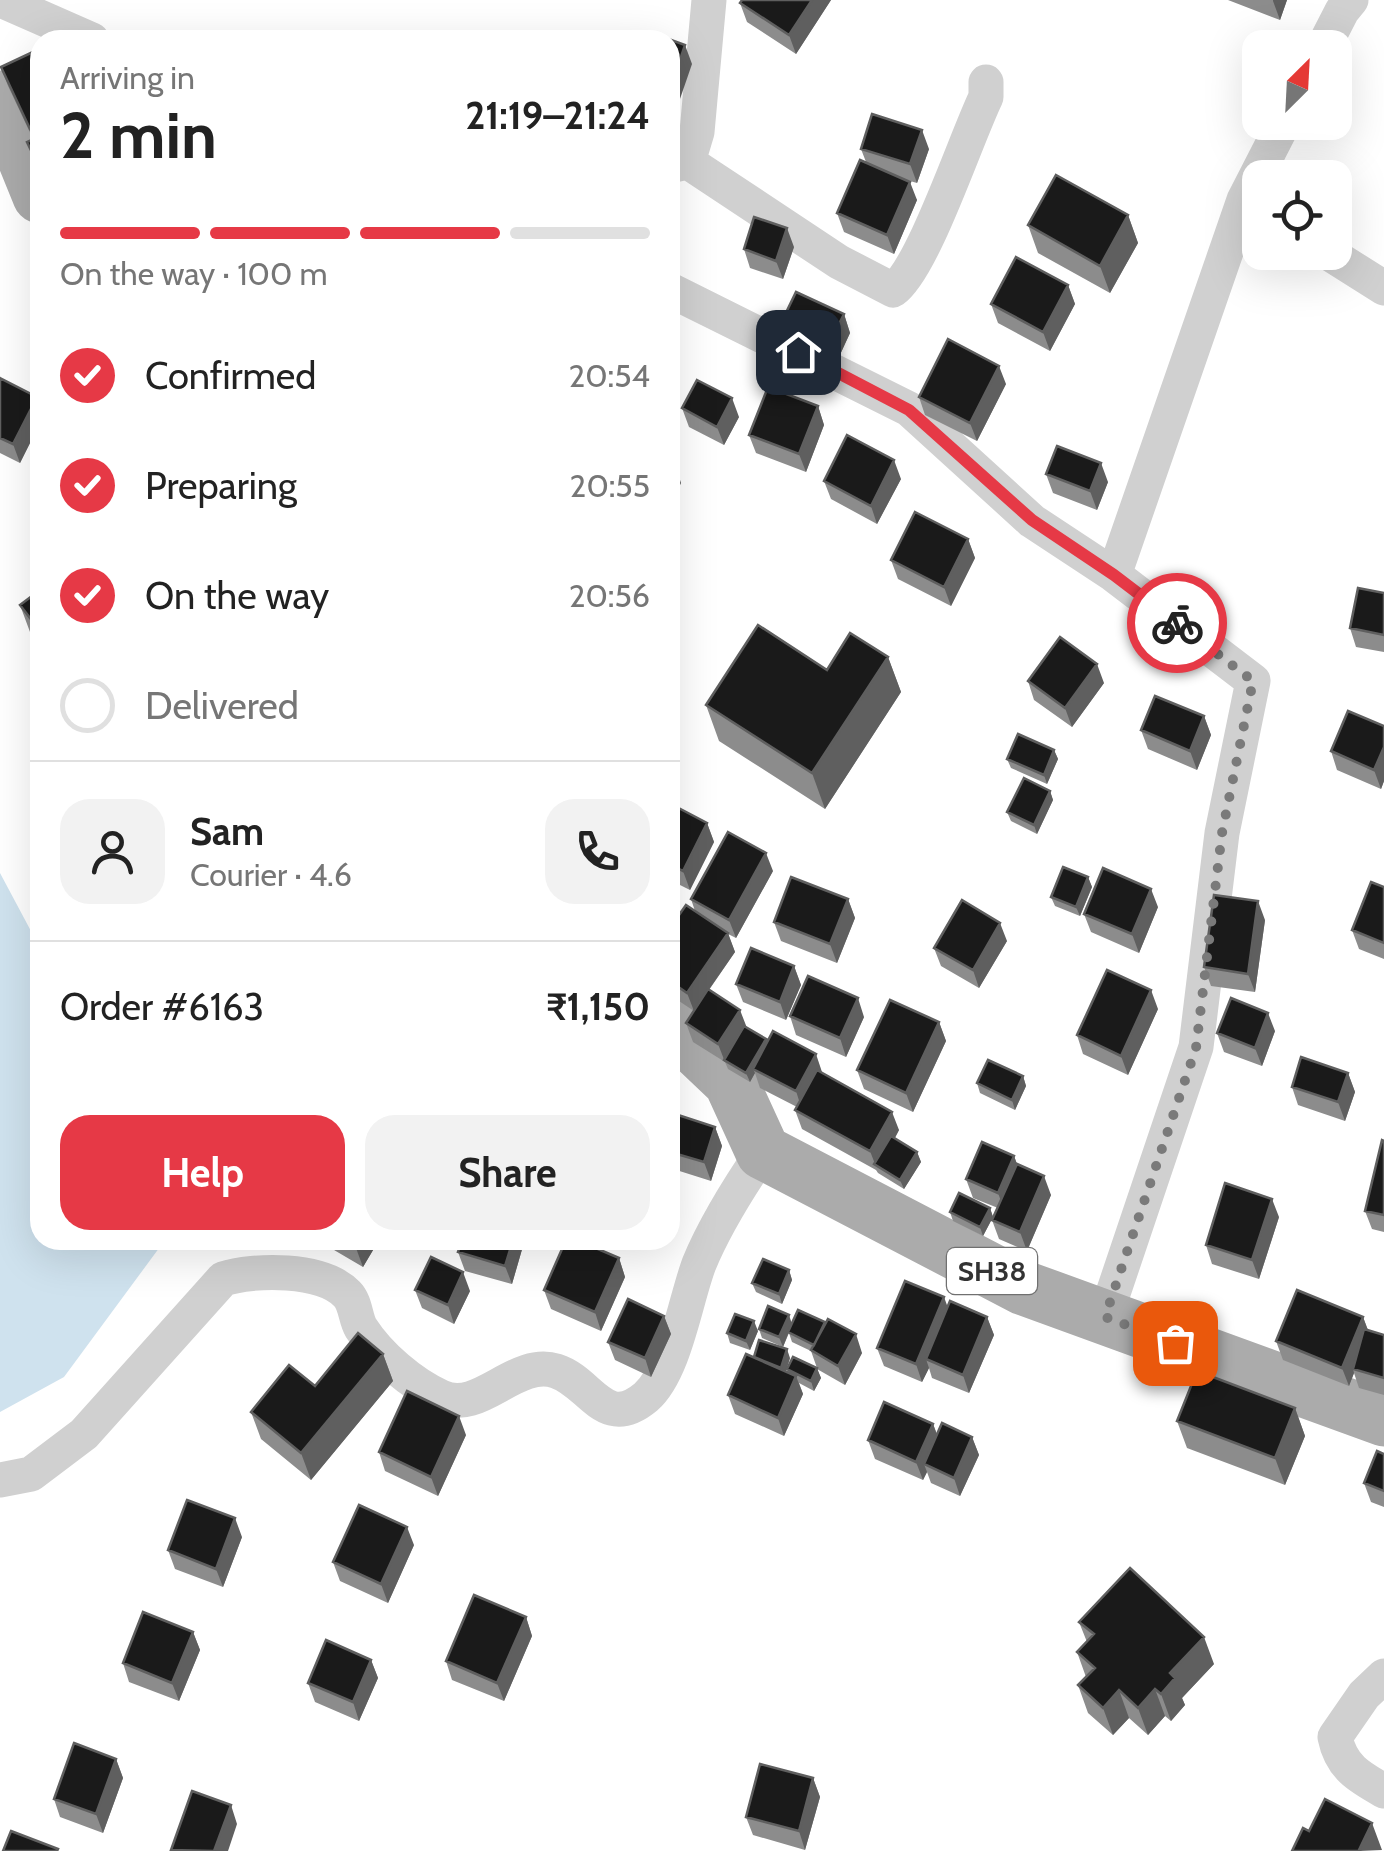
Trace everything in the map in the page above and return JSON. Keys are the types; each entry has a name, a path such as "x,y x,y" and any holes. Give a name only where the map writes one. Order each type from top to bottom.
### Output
{"main road":[{"path":"0,98 30,172"},
{"path":"680,1034 731,1082 763,1152"},
{"name":"SH38","path":"763,1152 1024,1288 1384,1419"}],"street":[{"path":"1,0 69,30"},
{"path":"680,162 697,132 709,0"},
{"path":"1332,30 1351,0"},
{"path":"680,165 839,262 893,290 904,282 930,229 986,97 986,82"},
{"path":"1114,575 1242,232"},
{"path":"1352,268 1384,288"},
{"path":"680,295 909,410 1032,520 1114,575 1253,681 1222,833 1196,1048 1105,1317"},
{"path":"0,1480 30,1474 84,1434 223,1279 243,1272 294,1274 338,1288 347,1294 360,1327 389,1360 420,1386 447,1400 464,1400 504,1380 538,1370 554,1370 616,1411 630,1408 649,1394 675,1347 700,1262 737,1190 763,1152"},
{"path":"1384,1676 1364,1695 1335,1738 1338,1754 1352,1773 1384,1791"}],"water":[{"path":"0,873 30,929 30,1250 158,1250 64,1377 0,1412"}],"building":[{"path":"812,0 789,35 740,3"},
{"path":"30,53 30,129 1,67"},
{"path":"872,114 922,130 910,164 861,149"},
{"path":"860,160 910,182 887,235 837,213"},
{"path":"1056,175 1128,215 1100,266 1028,225"},
{"path":"754,217 787,228 776,261 744,249"},
{"path":"1016,257 1068,285 1043,332 991,304"},
{"path":"796,292 844,314 831,340 784,317"},
{"path":"948,339 999,366 970,423 919,397"},
{"path":"0,378 30,393 30,411 13,444 0,438"},
{"path":"697,380 732,398 717,427 682,408"},
{"path":"768,387 818,406 799,454 749,435"},
{"path":"847,435 894,460 871,506 824,481"},
{"path":"1057,446 1101,463 1090,491 1046,474"},
{"path":"915,512 968,539 944,587 891,560"},
{"path":"1358,588 1384,593 1384,635 1350,628"},
{"path":"30,598 30,618 20,605"},
{"path":"758,625 827,670 850,633 888,657 812,773 706,705"},
{"path":"1060,637 1097,664 1065,708 1028,681"},
{"path":"1155,696 1204,716 1190,751 1141,730"},
{"path":"1348,711 1384,726 1384,747 1374,770 1331,751"},
{"path":"1018,734 1054,750 1044,775 1007,759"},
{"path":"1024,778 1050,791 1034,825 1007,812"},
{"path":"680,809 707,823 683,871 680,869"},
{"path":"728,832 766,853 729,920 691,899"},
{"path":"1063,867 1088,877 1076,907 1051,897"},
{"path":"1103,868 1151,889 1132,934 1084,914"},
{"path":"791,877 848,899 830,944 774,922"},
{"path":"1371,882 1384,887 1384,943 1352,930"},
{"path":"1214,895 1258,901 1248,974 1204,967"},
{"path":"962,900 1000,923 973,970 934,948"},
{"path":"686,905 728,933 687,993 680,988 680,914"},
{"path":"751,948 794,966 780,1002 736,984"},
{"path":"1107,970 1151,990 1121,1056 1077,1035"},
{"path":"808,976 858,998 840,1038 790,1016"},
{"path":"708,989 740,1010 718,1044 686,1023"},
{"path":"1231,998 1268,1013 1255,1048 1217,1033"},
{"path":"890,1000 939,1022 906,1093 857,1070"},
{"path":"744,1026 766,1039 746,1073 724,1060"},
{"path":"773,1031 816,1054 796,1091 753,1069"},
{"path":"1301,1057 1348,1073 1338,1102 1292,1087"},
{"path":"988,1060 1023,1076 1012,1100 977,1083"},
{"path":"817,1070 892,1112 870,1151 795,1110"},
{"path":"680,1116 715,1127 704,1162 680,1155"},
{"path":"891,1136 917,1152 900,1180 874,1164"},
{"path":"1384,1141 1384,1215 1365,1211"},
{"path":"982,1142 1014,1156 998,1193 966,1179"},
{"path":"1017,1164 1044,1176 1020,1232 992,1220"},
{"path":"1225,1183 1272,1199 1252,1260 1206,1245"},
{"path":"959,1193 990,1208 980,1227 950,1212"},
{"path":"459,1250 510,1250 505,1266"},
{"path":"562,1250 600,1250 619,1258 595,1312 544,1290"},
{"path":"431,1257 463,1272 448,1305 415,1290"},
{"path":"763,1259 789,1270 779,1294 752,1283"},
{"path":"905,1281 944,1297 916,1364 877,1348"},
{"path":"1297,1290 1363,1317 1342,1368 1276,1341"},
{"path":"628,1299 664,1316 645,1358 608,1342"},
{"path":"950,1301 987,1317 963,1375 926,1359"},
{"path":"768,1306 789,1315 779,1337 759,1329"},
{"path":"798,1310 825,1322 814,1345 788,1332"},
{"path":"735,1314 754,1321 746,1341 727,1333"},
{"path":"828,1319 856,1334 838,1366 811,1350"},
{"path":"1364,1329 1384,1335 1384,1378 1353,1369"},
{"path":"358,1333 383,1354 301,1453 251,1412 289,1365 315,1386"},
{"path":"759,1340 787,1349 781,1368 754,1357"},
{"path":"746,1354 796,1376 778,1418 728,1395"},
{"path":"793,1357 817,1368 811,1381 787,1369"},
{"path":"1197,1371 1295,1408 1275,1458 1177,1421"},
{"path":"407,1391 459,1416 431,1477 379,1452"},
{"path":"884,1402 933,1424 916,1462 868,1440"},
{"path":"942,1423 972,1437 954,1478 924,1464"},
{"path":"1377,1451 1384,1454 1384,1491 1364,1483"},
{"path":"187,1500 235,1518 216,1569 168,1550"},
{"path":"359,1505 407,1527 381,1584 333,1562"},
{"path":"1130,1568 1204,1637 1170,1673 1175,1678 1161,1694 1155,1689 1138,1708 1119,1690 1103,1708 1078,1685 1095,1668 1077,1652 1094,1634 1079,1622"},
{"path":"474,1595 526,1617 497,1683 446,1661"},
{"path":"143,1612 193,1632 172,1683 123,1663"},
{"path":"326,1640 371,1660 353,1702 308,1683"},
{"path":"74,1743 116,1759 96,1814 54,1799"},
{"path":"760,1764 813,1778 799,1831 746,1817"},
{"path":"192,1791 231,1805 214,1851 171,1850"},
{"path":"1325,1799 1372,1823 1361,1851 1292,1851 1303,1828 1309,1831"},
{"path":"11,1831 58,1849 3,1851"}],"way so far":[{"path":"1175,1343 1105,1317 1196,1048 1222,833 1253,681 1177,623"}],"route":[{"path":"798,352 909,410 1032,520 1177,623"}]}
